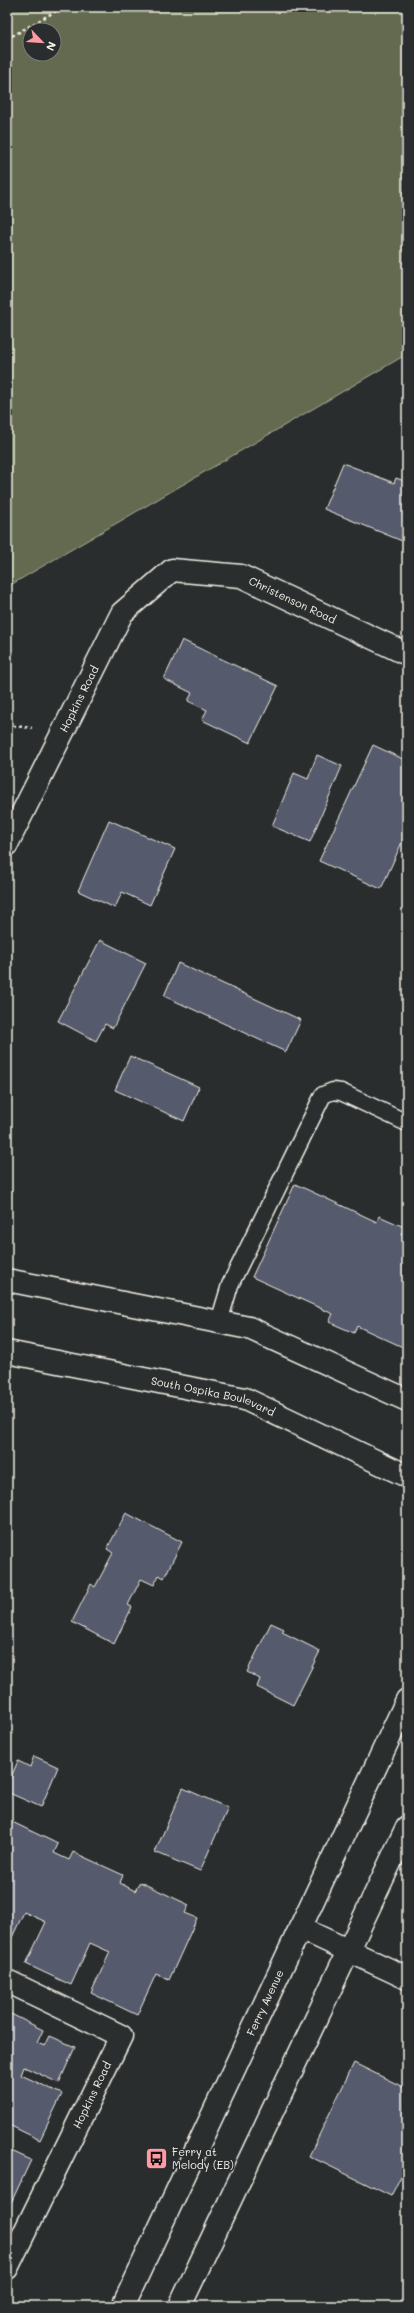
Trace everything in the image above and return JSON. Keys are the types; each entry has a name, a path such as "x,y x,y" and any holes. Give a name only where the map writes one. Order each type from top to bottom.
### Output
{"main road":[{"name":"Christenson Road","path":"172,570 241,576 407,654"},
{"name":"Hopkins Road","path":"7,844 122,613 172,570"},
{"path":"7,1280 249,1328 407,1400"},
{"name":"South Ospika Boulevard","path":"7,1352 245,1399 407,1476"},
{"name":"Ferry Avenue","path":"123,2306 407,1700"},
{"path":"180,2306 347,1950 407,1827"},
{"path":"300,1928 407,1978"},
{"name":"Hopkins Road","path":"7,1981 121,2036 7,2268"}],"lane":[{"path":"219,1322 230,1285 323,1095 333,1091 341,1092 407,1123"}],"path":[{"path":"7,40 63,7"}],"green space":[{"path":"7,7 407,7 407,354 7,587"}],"building":[{"path":"343,463 394,483 396,478 407,482 407,543 324,509"},
{"path":"182,640 278,686 250,743 202,720 207,710 188,701 192,693 164,679"},
{"path":"373,745 407,761 407,831 381,889 319,861"},
{"path":"317,755 342,766 310,842 272,826 294,773 308,779"},
{"path":"109,820 175,849 150,905 122,892 115,908 78,891"},
{"path":"100,940 146,963 113,1028 105,1024 96,1041 58,1021"},
{"path":"178,963 301,1020 286,1052 164,996"},
{"path":"130,1056 199,1087 184,1121 115,1090"},
{"path":"295,1184 377,1222 379,1216 404,1227 401,1235 407,1238 407,1349 357,1326 354,1333 329,1322 333,1314 252,1277"},
{"path":"126,1513 182,1542 164,1578 159,1575 154,1585 141,1579 128,1605 132,1607 114,1644 72,1622 91,1584 95,1587 113,1553 107,1549"},
{"path":"271,1623 284,1629 282,1632 320,1651 293,1705 257,1687 260,1679 247,1672"},
{"path":"34,1756 58,1767 41,1807 7,1792 7,1786 18,1761 30,1767"},
{"path":"183,1788 228,1808 200,1871 155,1852"},
{"path":"8,1820 58,1844 54,1853 69,1860 73,1852 123,1875 120,1883 135,1891 140,1882 189,1905 185,1913 197,1918 169,1980 156,1974 137,2015 91,1993 110,1952 90,1943 71,1985 26,1964 46,1922 24,1912 7,1948"},
{"path":"7,2012 43,2030 37,2043 45,2046 50,2036 75,2047 59,2083 24,2067 21,2075 62,2094 40,2140 7,2124"},
{"path":"354,2063 407,2089 407,2164 391,2196 309,2156"},
{"path":"7,2149 31,2160 10,2205 7,2203"}],"place":[{"name":"Ferry at Melody (EB)","path":"156,2158"}]}
